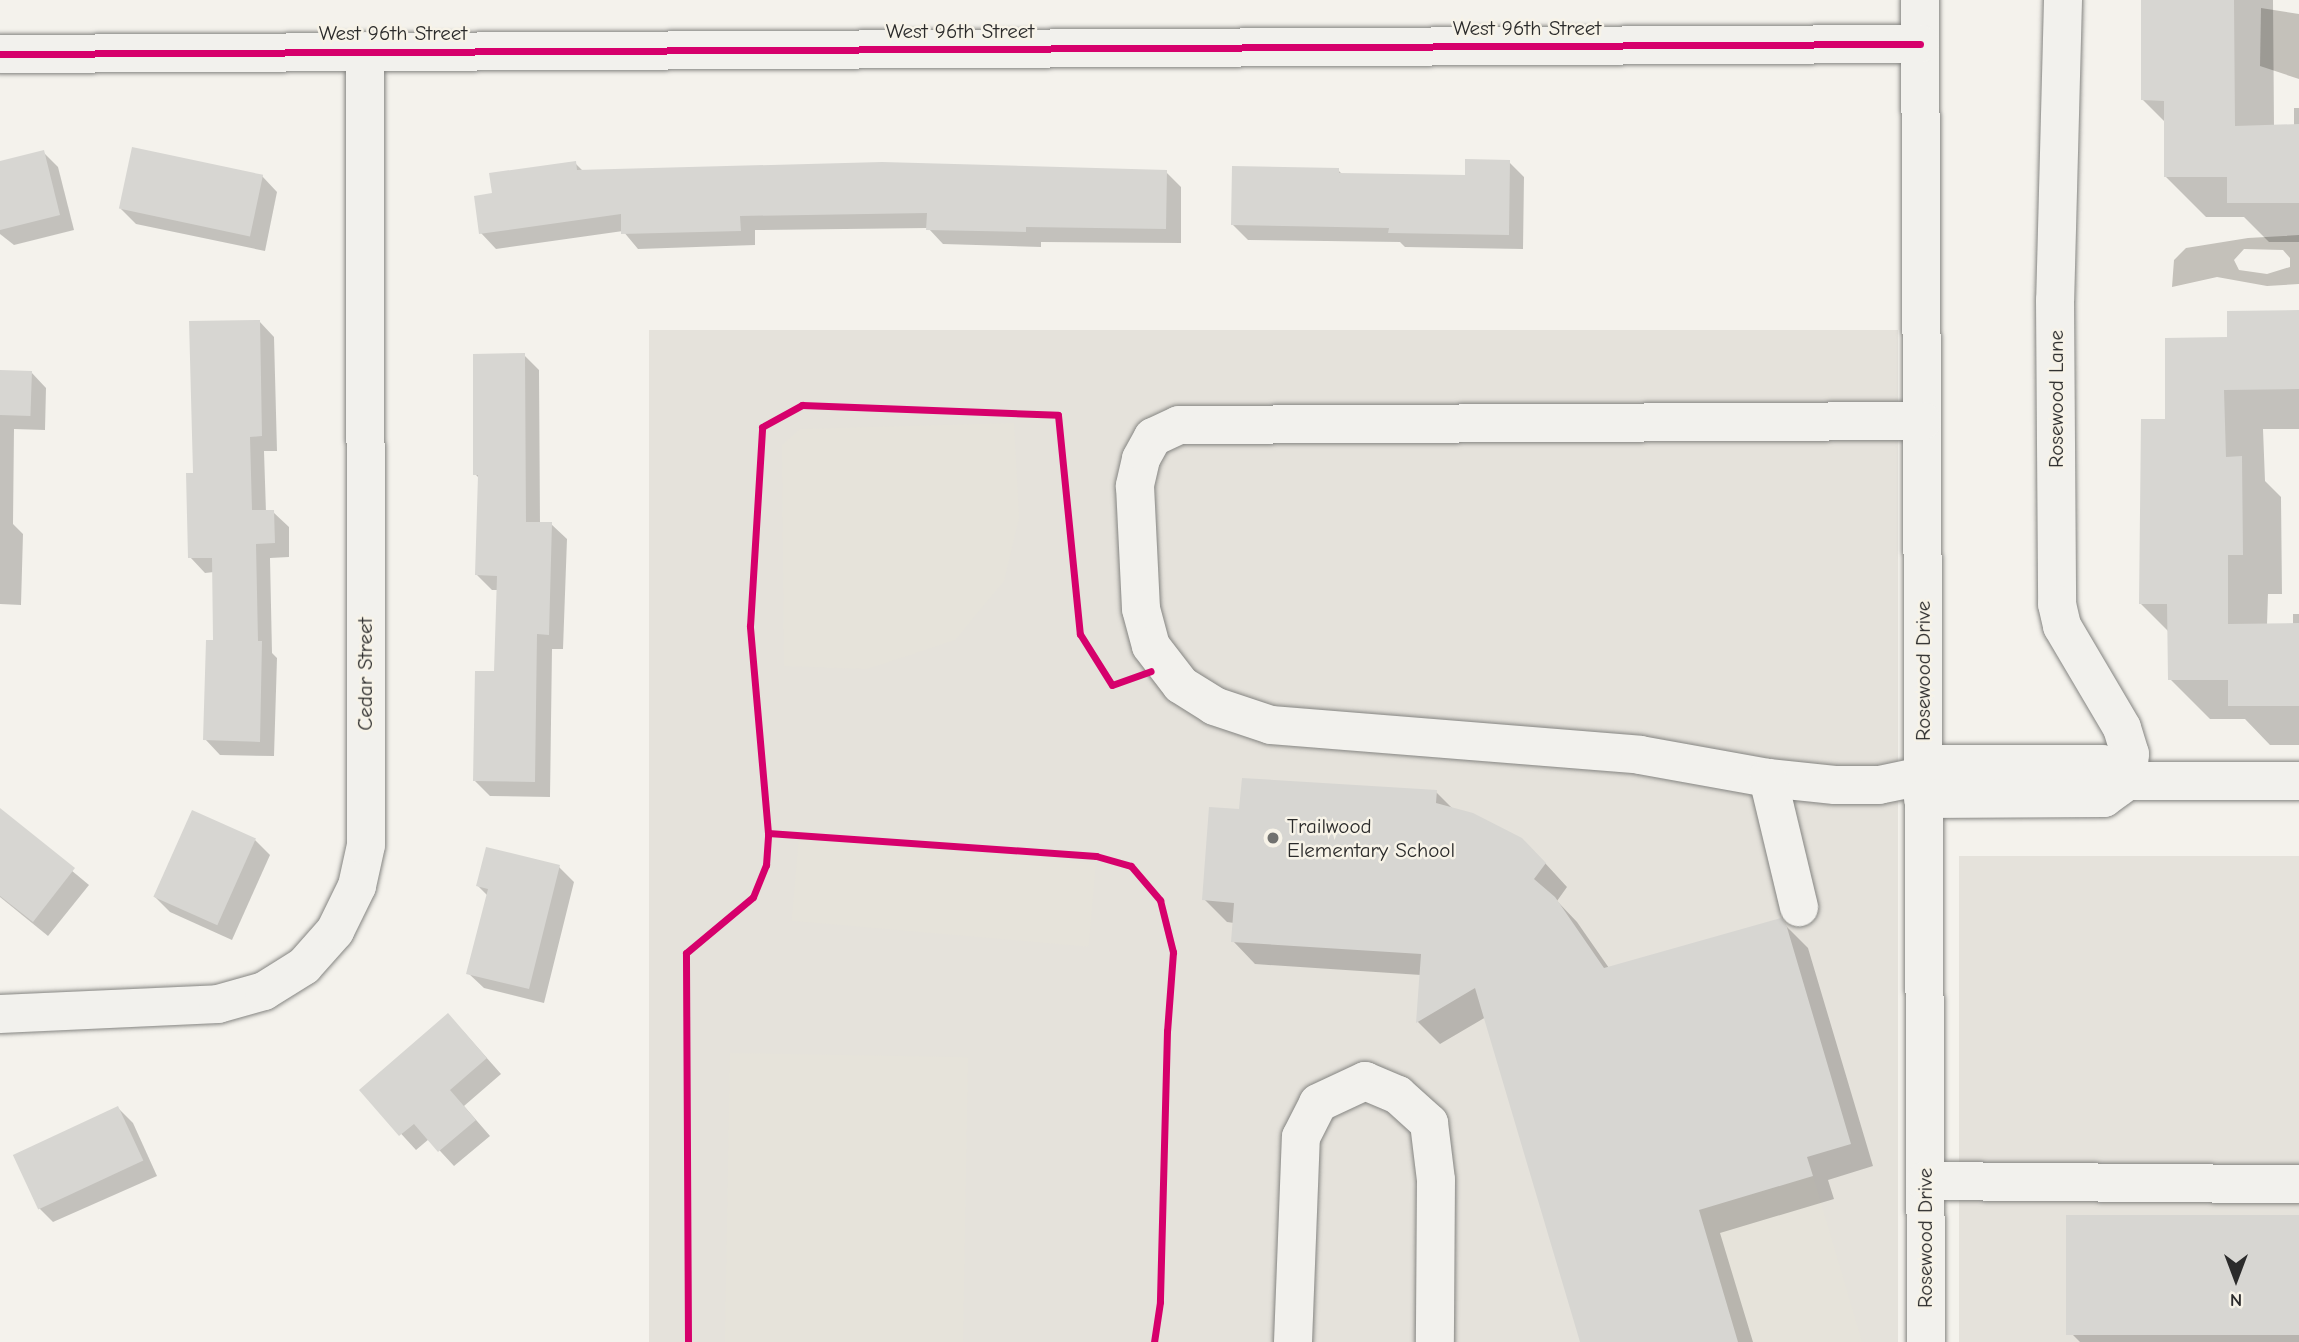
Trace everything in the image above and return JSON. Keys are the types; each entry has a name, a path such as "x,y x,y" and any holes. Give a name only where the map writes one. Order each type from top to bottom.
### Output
{"street":[{"name":"Rosewood Drive","path":"1920,0 1926,1342"},
{"name":"Rosewood Lane","path":"2063,0 2055,300 2057,604 2062,626 2122,728 2130,754 2127,781"},
{"name":"West 96th Street","path":"0,54 1920,44"},
{"name":"Cedar Street","path":"0,1014 218,1004 264,991 303,966 335,931 357,886 366,845 365,51"},
{"path":"1922,421 1179,425 1153,437 1141,459 1136,500 1141,609 1151,646 1181,685 1214,706 1271,725 1365,735 1640,755 1769,778 1835,785 1879,785 1923,780 2104,798 2127,781 2299,781"},
{"path":"1769,778 1799,907"},
{"path":"1293,1342 1301,1138 1318,1103 1364,1081 1398,1095 1429,1124 1436,1180 1435,1342"},
{"path":"1925,1181 2299,1184"}],"shaded area":[{"path":"2261,8 2299,14 2299,79 2260,66"},
{"path":"2299,235 2299,284 2267,286 2217,277 2172,287 2174,260 2186,248 2248,238","holes":["2244,249 2283,250 2290,258 2290,267 2267,274 2239,270 2234,260"]},
{"name":"Trailwood Elementary School","path":"649,330 1898,330 1898,1342 649,1342"},
{"path":"1014,423 1019,518 1004,581 955,640 867,669 784,666 782,445 800,429"},
{"path":"799,837 1096,863 1089,947 792,921"},
{"path":"1959,856 2299,856 2299,1342 1959,1342"},
{"path":"730,1053 968,1057 963,1342 725,1342"},
{"path":"1813,1176 1862,1342 1738,1342 1699,1210"}],"building":[{"path":"2141,0 2234,0 2235,126 2299,124 2299,203 2227,203 2227,177 2164,177 2164,101 2141,100"},
{"path":"132,147 263,175 250,236 119,209"},
{"path":"44,150 60,215 0,230 0,161"},
{"path":"1465,159 1510,160 1509,235 1388,233 1389,228 1231,225 1232,166 1339,168 1339,173 1465,175"},
{"path":"576,161 577,170 882,162 1167,170 1166,229 1026,227 1026,232 926,230 927,213 740,216 741,231 621,234 621,214 479,234 474,196 492,193 489,173"},
{"path":"2299,310 2299,389 2224,390 2226,457 2242,456 2243,555 2228,555 2228,624 2299,623 2299,706 2228,706 2228,680 2168,680 2167,604 2139,604 2141,419 2165,419 2165,338 2227,337 2227,311"},
{"path":"260,320 262,436 250,437 252,510 274,510 275,543 256,544 258,641 262,641 260,742 203,740 206,640 213,640 212,558 188,558 186,473 193,473 189,321"},
{"path":"525,353 526,522 552,522 549,635 537,634 535,782 473,781 475,671 494,671 497,576 475,575 478,475 473,475 473,354"},
{"path":"0,370 32,371 30,416 0,415"},
{"name":"Trailwood Elementary School","path":"1242,778 1437,790 1436,803 1473,813 1522,838 1546,863 1534,879 1555,897 1604,968 1781,918 1786,924 1851,1144 1807,1157 1813,1176 1699,1210 1738,1342 1580,1342 1475,988 1416,1023 1421,954 1231,942 1234,903 1202,900 1209,807 1239,809"},
{"path":"0,808 75,868 33,922 0,896"},
{"path":"192,810 256,838 217,925 153,897"},
{"path":"486,847 560,865 529,989 466,974 488,889 476,886"},
{"path":"448,1013 487,1058 450,1090 476,1120 438,1152 414,1124 399,1136 359,1090"},
{"path":"118,1106 143,1160 38,1209 13,1155"},
{"path":"2066,1215 2299,1215 2299,1335 2066,1335"}],"cycle path":[{"path":"0,54 1920,44"},
{"path":"768,833 750,626 762,427 802,405 1058,415 1080,634 1112,685 1151,671"},
{"path":"688,1342 686,953 753,897 766,865 768,833 1096,856 1131,866 1160,900 1173,952 1167,1031 1160,1302 1154,1342"}],"place":[{"name":"Trailwood Elementary School","path":"1273,838"}]}
